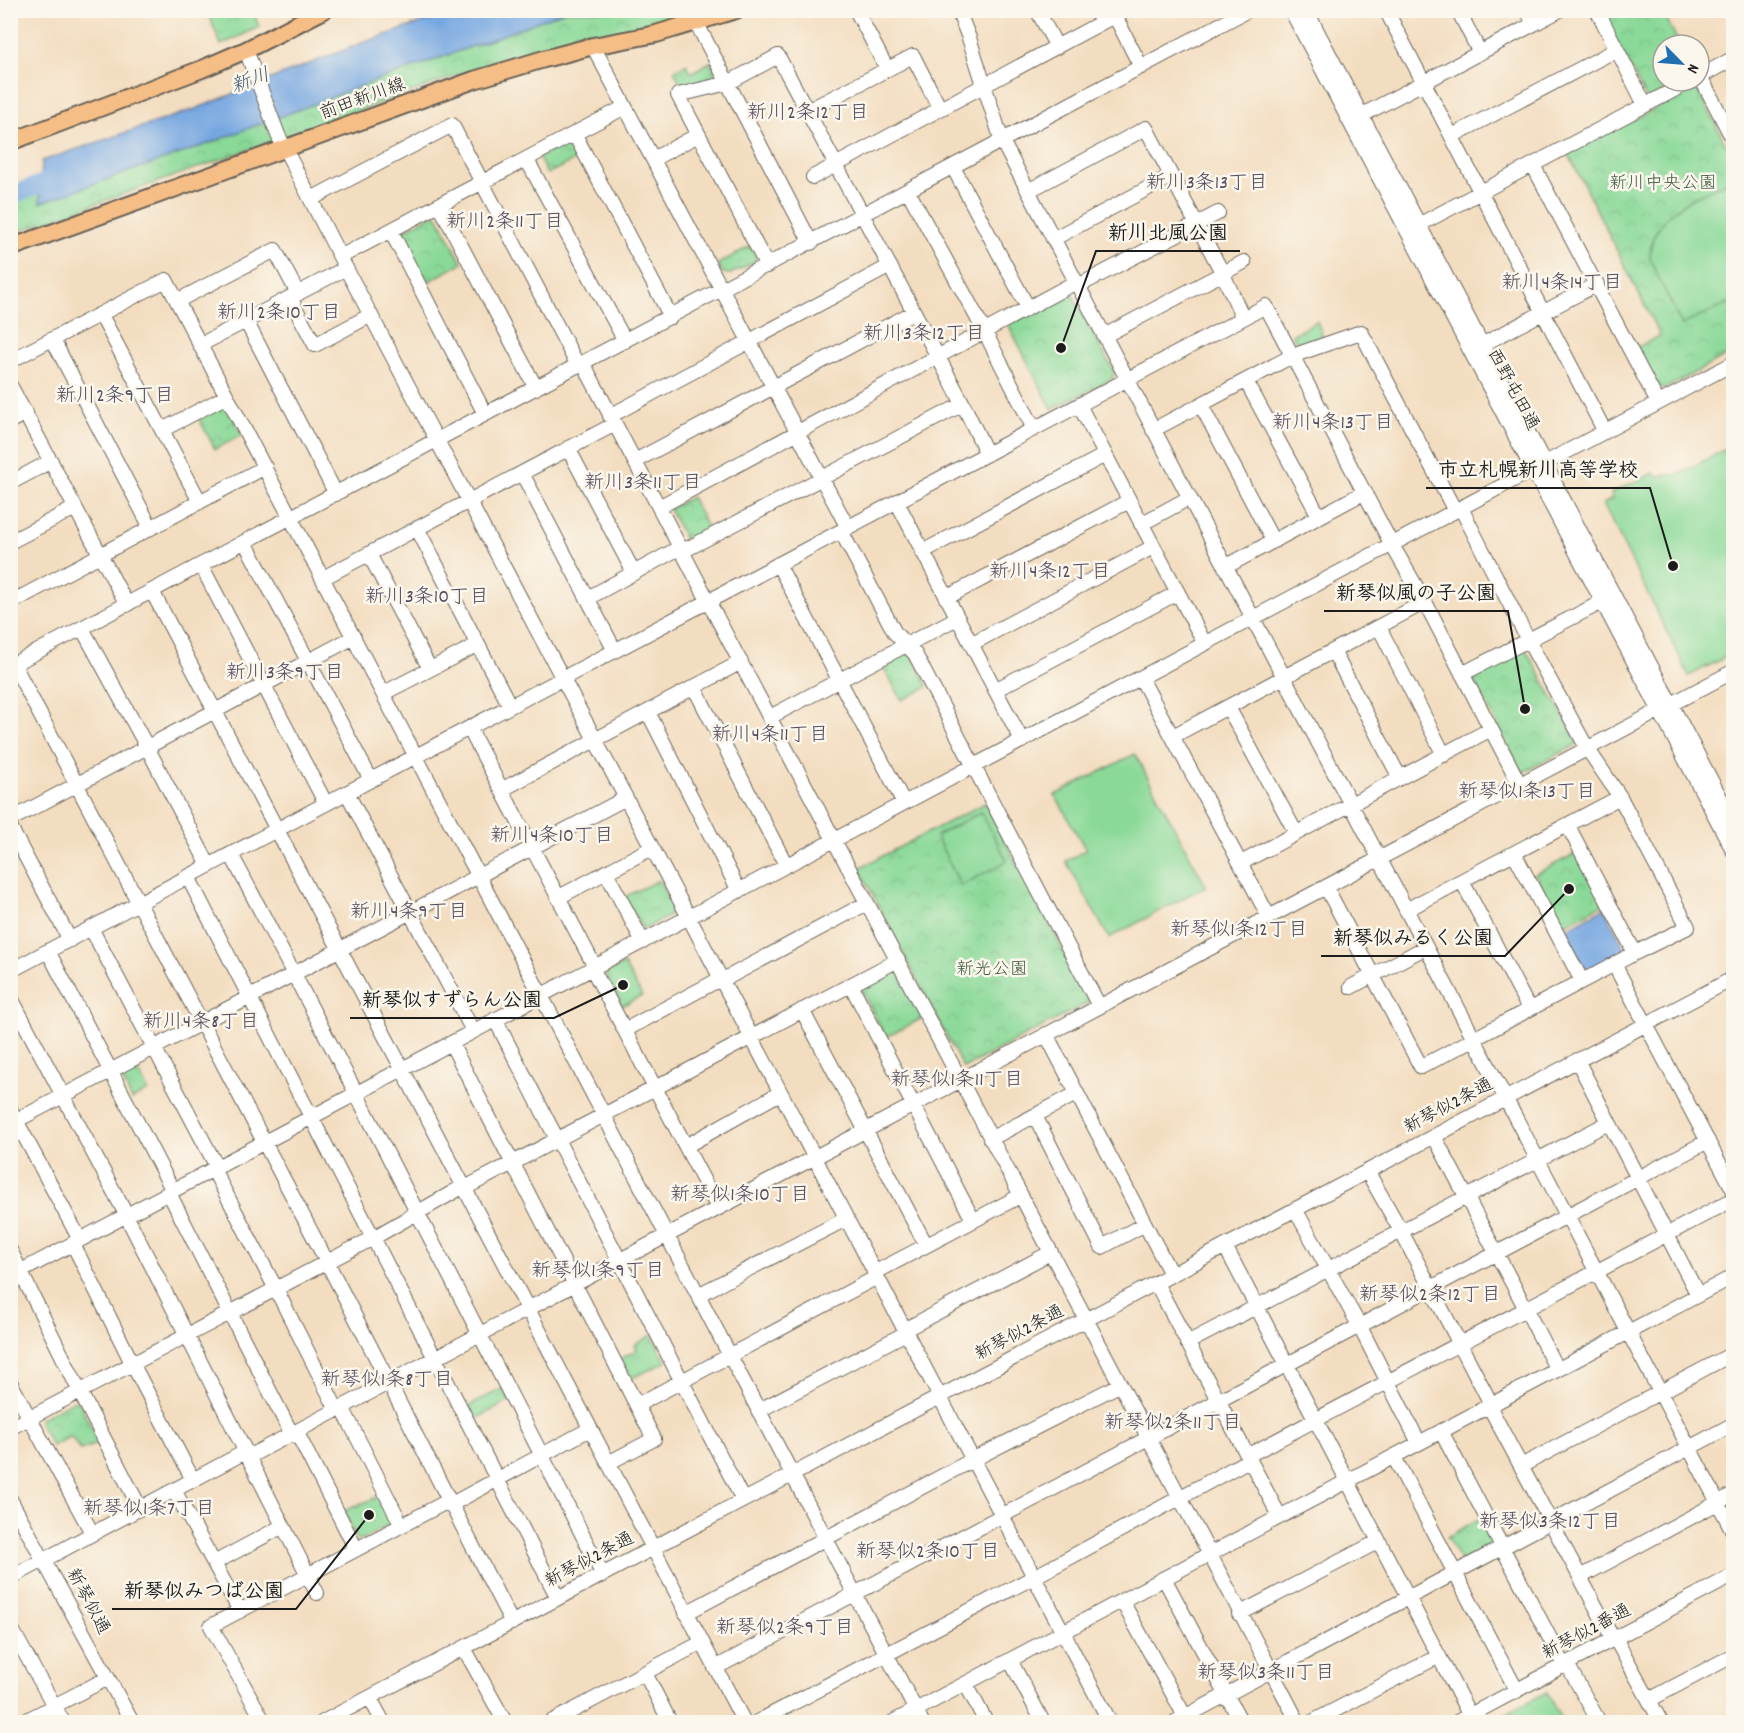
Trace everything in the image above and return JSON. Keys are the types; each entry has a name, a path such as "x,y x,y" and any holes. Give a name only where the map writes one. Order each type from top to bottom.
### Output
{"main road":[{"path":"10,142 202,69 246,50 324,10"},
{"name":"前田新川線","path":"10,248 282,141 593,46 656,34 736,10"}],"street":[{"path":"856,10 887,69"},
{"path":"958,10 1002,141 1734,1533"},
{"path":"1037,10 1057,47"},
{"path":"512,1623 327,1262 77,784 12,666 1248,10"},
{"name":"西野屯田通","path":"1291,10 1355,119 1539,467 1665,707 1734,852"},
{"name":"西野屯田通","path":"1306,10 1355,119"},
{"path":"1386,10 1605,432"},
{"path":"1458,10 1480,53"},
{"path":"1527,10 1534,24"},
{"path":"1355,119 1560,10"},
{"path":"1597,10 1645,105"},
{"path":"813,177 1057,47 1117,12 1141,67"},
{"path":"696,22 811,243"},
{"path":"593,46 822,478 896,633 915,654 1099,1006"},
{"path":"246,50 282,141 343,263 689,917 1110,1722"},
{"path":"1452,136 1616,50"},
{"path":"767,266 678,95 728,83 778,56 963,404 987,454"},
{"path":"807,111 912,56 940,109"},
{"path":"1711,70 1734,58"},
{"path":"1412,228 1668,93"},
{"path":"1705,93 1734,141"},
{"path":"200,345 294,296 391,231 625,107"},
{"path":"311,199 452,125 682,549 1119,1385 1180,1497 1239,1614 1298,1722"},
{"path":"1028,191 1146,128 1223,274 1243,318"},
{"path":"575,135 671,317"},
{"path":"653,159 698,135"},
{"path":"527,160 625,341"},
{"path":"1533,165 1658,403"},
{"path":"953,167 1028,308"},
{"path":"1053,239 1171,176"},
{"path":"908,191 985,332 1034,429"},
{"path":"440,206 536,388"},
{"path":"659,507 1028,308 1218,213"},
{"path":"391,231 485,414"},
{"path":"177,301 275,250 315,345 371,315"},
{"path":"1104,336 1244,262"},
{"path":"323,578 568,448 749,341 890,266"},
{"path":"10,362 166,280 919,1716"},
{"path":"1476,348 1597,285"},
{"path":"10,971 1266,306 1519,783"},
{"path":"635,461 914,312"},
{"path":"100,315 200,502"},
{"path":"246,321 336,494"},
{"path":"1154,430 1292,356 1361,332 1587,748 1620,797 1689,927 1635,953 1421,1067 1326,887"},
{"path":"53,339 151,528"},
{"path":"16,1274 1734,363"},
{"path":"1246,381 1319,516"},
{"path":"10,384 126,605"},
{"path":"162,430 227,396"},
{"path":"588,598 963,404"},
{"path":"1080,405 1176,593 1205,644"},
{"path":"1201,405 1273,541"},
{"path":"10,421 26,413"},
{"path":"568,448 634,573"},
{"path":"922,552 1105,455"},
{"path":"10,483 51,461"},
{"path":"10,603 265,468"},
{"path":"522,472 615,651"},
{"path":"1225,567 1365,492"},
{"path":"1141,524 1190,498"},
{"path":"946,598 1129,501"},
{"path":"897,502 1022,741"},
{"path":"10,542 75,508"},
{"path":"417,528 510,706"},
{"path":"245,542 371,780"},
{"path":"971,644 1153,547"},
{"path":"369,554 430,669"},
{"path":"778,564 904,803"},
{"path":"201,565 326,804"},
{"path":"152,591 744,1722"},
{"path":"995,690 1176,593"},
{"path":"1462,674 1608,599"},
{"path":"1173,736 1425,602"},
{"path":"770,717 957,618"},
{"path":"1379,627 1444,755"},
{"path":"82,628 209,866"},
{"path":"10,820 354,637"},
{"path":"384,693 477,645"},
{"path":"1333,651 1400,778"},
{"path":"502,789 741,662"},
{"path":"10,1578 193,1480 294,1432 1734,671"},
{"path":"1141,678 1269,917"},
{"path":"694,687 786,865"},
{"path":"1228,707 1296,833"},
{"name":"西野屯田通","path":"1665,707 1734,824"},
{"path":"648,712 739,891"},
{"path":"469,728 559,897 718,1208"},
{"path":"1241,863 1491,729"},
{"path":"347,793 473,1031"},
{"path":"1406,910 1620,797"},
{"path":"193,1480 133,1365 76,1242 12,1118 63,1096 111,1071 626,798"},
{"path":"1568,825 1635,953"},
{"path":"10,827 70,940"},
{"path":"559,897 652,848"},
{"path":"1514,853 1582,981"},
{"path":"231,854 603,1575"},
{"path":"606,872 643,942"},
{"path":"188,877 558,1598"},
{"path":"1462,880 1529,1009"},
{"path":"625,1030 867,903"},
{"path":"91,928 276,1289 401,1524"},
{"path":"1351,987 1426,947"},
{"path":"48,951 111,1071 231,1313 356,1549"},
{"path":"10,1428 898,960"},
{"path":"1614,964 1734,1191"},
{"name":"新琴似2条通","path":"323,1722 1734,978"},
{"path":"851,985 973,1220"},
{"path":"10,996 126,1216 317,1593"},
{"path":"802,1010 926,1245"},
{"path":"495,1019 743,1500"},
{"path":"1046,1034 1171,1274"},
{"path":"451,1043 654,1439 608,1463"},
{"path":"1577,1060 1698,1295"},
{"path":"686,1146 780,1093"},
{"path":"990,1138 1076,1094"},
{"path":"1035,1116 1102,1246 1145,1224"},
{"path":"1187,1343 1608,1123"},
{"path":"1434,1136 1557,1370"},
{"path":"715,1668 1708,1141"},
{"path":"1367,1171 1461,1343 1490,1406 1550,1522 1661,1722"},
{"path":"637,1405 730,1356 926,1245 1020,1196"},
{"path":"757,1722 1034,1576 1317,1420 1734,1199"},
{"path":"1295,1209 1360,1327 1419,1443"},
{"path":"698,1295 846,1219"},
{"path":"1225,1246 1470,1716"},
{"path":"10,1250 16,1274 140,1508"},
{"path":"758,1411 1050,1253"},
{"path":"893,1722 919,1716 966,1684 1010,1660 1734,1276"},
{"path":"1156,1282 1280,1517"},
{"path":"1521,1466 1734,1353"},
{"path":"10,1382 92,1533"},
{"path":"686,1613 1119,1385"},
{"path":"1122,1601 1183,1721 1271,1671 1734,1424"},
{"path":"264,1722 211,1626 401,1524 497,1480 590,1429"},
{"path":"1441,1431 1502,1548 1599,1722"},
{"path":"1394,1457 1517,1690"},
{"path":"174,1490 240,1611"},
{"path":"1580,1577 1734,1494"},
{"name":"新琴似通","path":"10,1499 132,1722"},
{"path":"214,1563 283,1526"},
{"path":"1239,1614 1379,1541"},
{"name":"新琴似2番通","path":"1457,1722 1734,1575"},
{"path":"1164,1578 1241,1722"},
{"path":"10,1626 63,1722"},
{"path":"551,1722 702,1643"},
{"path":"464,1648 505,1722"},
{"path":"1649,1700 1734,1655"},
{"path":"1312,1722 1439,1656"},
{"path":"1010,1660 1043,1722"},
{"path":"645,1673 669,1722"},
{"path":"23,1722 108,1678"},
{"path":"966,1684 986,1722"},
{"path":"370,1698 383,1722"}],"green space":[{"path":"207,11 253,11 259,27 221,45"},
{"path":"539,11 678,11 646,25 470,71 11,234 11,200"},
{"path":"1601,11 1662,11 1674,33 1651,33 1651,93 1660,93 1647,100"},
{"path":"710,62 717,76 683,88 674,71 686,64 691,73"},
{"name":"新川中央公園","path":"1686,93 1700,93 1733,158 1733,352 1663,390 1655,385 1637,347 1660,336 1568,153"},
{"path":"574,138 583,156 547,174 538,157"},
{"path":"1733,179 1733,301 1682,325 1651,262 1652,241 1658,228 1679,207 1692,198"},
{"path":"433,214 438,216 462,263 424,284 399,236 401,232"},
{"path":"750,246 756,258 755,262 730,274 723,273 718,264"},
{"path":"1069,292 1114,372 1112,379 1052,409 1008,324"},
{"path":"1317,321 1323,337 1299,344 1292,335"},
{"path":"226,402 242,435 215,449 198,417"},
{"path":"1733,445 1733,653 1689,676 1603,504 1612,499 1611,493 1654,473 1656,476 1680,474"},
{"path":"691,497 709,531 687,543 669,509"},
{"path":"1525,648 1577,740 1576,745 1526,771 1521,770 1473,678 1476,674"},
{"path":"905,652 913,657 928,687 902,700 882,665"},
{"path":"1135,754 1206,886 1109,938 1066,861 1086,850 1055,795"},
{"name":"新光公園","path":"985,803 1090,1002 963,1068 859,868"},
{"path":"981,812 1007,861 961,886 936,836"},
{"path":"1577,853 1604,904 1562,926 1535,874"},
{"path":"659,880 673,908 669,916 645,929 641,927 624,897"},
{"path":"624,964 642,996 622,1006 605,974"},
{"path":"896,966 923,1018 886,1037 859,986"},
{"path":"135,1064 148,1091 132,1100 120,1075 122,1070"},
{"path":"652,1335 666,1362 630,1379 620,1359 637,1350 635,1345"},
{"path":"503,1388 510,1401 476,1419 469,1406"},
{"path":"75,1400 79,1402 99,1443 80,1450 71,1436 52,1446 39,1422 41,1418"},
{"path":"382,1495 394,1518 391,1524 362,1540 356,1539 344,1511"},
{"path":"1482,1517 1495,1543 1461,1562 1447,1537"},
{"path":"1547,1692 1563,1722 1490,1722"}],"water":[{"path":"456,11 565,11 194,149 40,203 42,161 195,109 362,43"},
{"path":"1604,908 1625,952 1591,972 1585,969 1564,930"}],"waterway":[{"name":"新川","path":"10,196 62,176"}],"place":[{"name":"新川北風公園","path":"1061,348"},
{"name":"市立札幌新川高等学校","path":"1673,566"},
{"name":"新琴似風の子公園","path":"1525,709"},
{"name":"新琴似みるく公園","path":"1569,889"},
{"name":"新琴似すずらん公園","path":"623,985"},
{"name":"新琴似みつば公園","path":"369,1515"}],"district":[{"name":"新川2条12丁目","path":"808,114"},
{"name":"新川3条13丁目","path":"1207,184"},
{"name":"新川2条11丁目","path":"505,223"},
{"name":"新川4条14丁目","path":"1562,284"},
{"name":"新川2条10丁目","path":"279,314"},
{"name":"新川3条12丁目","path":"924,335"},
{"name":"新川2条9丁目","path":"115,397"},
{"name":"新川4条13丁目","path":"1333,424"},
{"name":"新川3条11丁目","path":"643,484"},
{"name":"新川4条12丁目","path":"1050,573"},
{"name":"新川3条10丁目","path":"427,598"},
{"name":"新川3条9丁目","path":"285,674"},
{"name":"新川4条11丁目","path":"770,736"},
{"name":"新琴似1条13丁目","path":"1527,793"},
{"name":"新川4条10丁目","path":"552,837"},
{"name":"新川4条9丁目","path":"409,913"},
{"name":"新琴似1条12丁目","path":"1239,931"},
{"name":"新川4条8丁目","path":"201,1023"},
{"name":"新琴似1条11丁目","path":"957,1081"},
{"name":"新琴似1条10丁目","path":"740,1196"},
{"name":"新琴似1条9丁目","path":"598,1272"},
{"name":"新琴似2条12丁目","path":"1430,1296"},
{"name":"新琴似1条8丁目","path":"387,1381"},
{"name":"新琴似2条11丁目","path":"1173,1424"},
{"name":"新琴似1条7丁目","path":"149,1510"},
{"name":"新琴似3条12丁目","path":"1550,1523"},
{"name":"新琴似2条10丁目","path":"928,1553"},
{"name":"新琴似2条9丁目","path":"785,1629"},
{"name":"新琴似3条11丁目","path":"1266,1674"}]}
